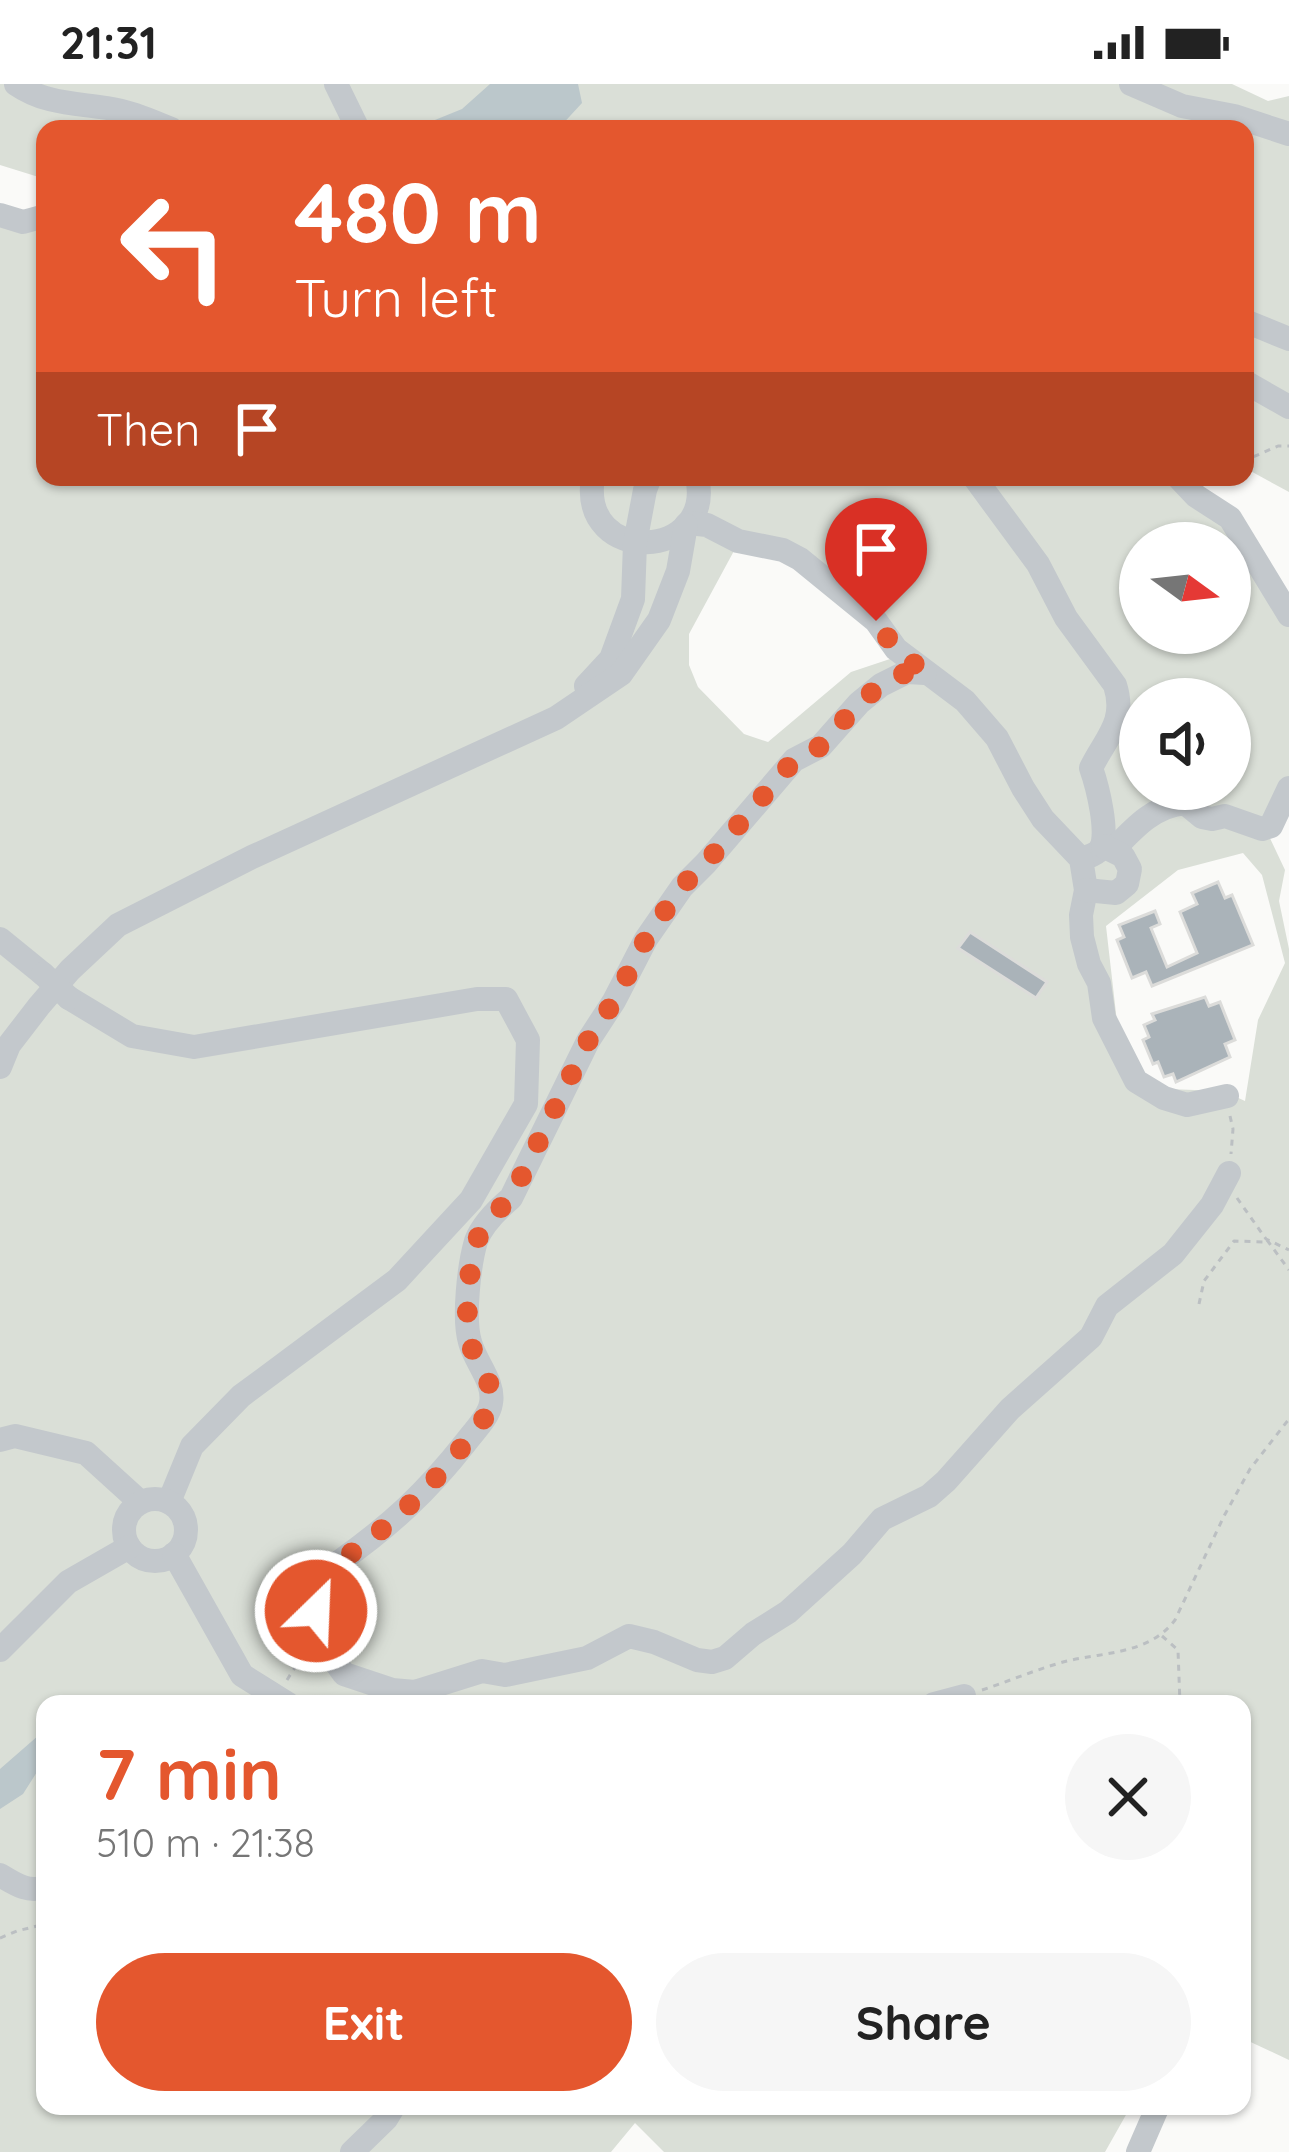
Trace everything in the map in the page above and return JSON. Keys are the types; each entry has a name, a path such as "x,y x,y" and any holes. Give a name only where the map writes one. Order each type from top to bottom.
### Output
{"street":[{"path":"16,84 72,106 109,108 144,120"},
{"path":"336,84 354,120"},
{"path":"1131,84 1182,106 1246,120"},
{"path":"1254,123 1289,134"},
{"path":"0,215 23,222 36,218"},
{"path":"1254,325 1289,339"},
{"path":"1254,387 1289,407"},
{"path":"592,486 594,507 604,525 619,537 657,543 687,524 707,525 738,541 783,550 800,559 876,621 896,650 945,684 984,722 1043,819 1099,851 1124,856 1130,869 1127,884 1116,892 1086,890"},
{"path":"556,718 611,659 633,598 634,543 647,486"},
{"path":"0,1067 9,1045 39,1006 118,925 252,857 556,718 621,674 659,620 687,524 697,506 699,486"},
{"path":"981,486 1038,564 1066,618 1119,698 1110,740 1091,768 1103,805 1099,851 1081,915 1082,937 1099,983 1104,1018 1136,1082 1187,1105 1226,1096"},
{"path":"1187,486 1231,518 1289,615"},
{"path":"926,673 907,672 881,685 821,746 794,760 682,886 646,939 588,1041 511,1198 477,1238 466,1314 470,1344 490,1386 491,1402 484,1419 404,1512 318,1574 317,1637 344,1673 392,1690 416,1692 482,1671 505,1675 587,1658 629,1636 697,1660 724,1658 788,1612 852,1554 882,1519 929,1496 946,1481 1010,1409 1091,1337 1107,1306 1173,1254 1212,1205 1229,1173"},
{"path":"1099,851 1169,804 1185,803 1202,817 1225,816 1262,830 1271,826 1289,788"},
{"path":"0,939 69,998 132,1036 194,1047 477,999 506,999 528,1040 526,1104 471,1199 397,1280 241,1396 192,1446 169,1502"},
{"path":"0,1440 15,1436 86,1453 140,1502"},
{"path":"140,1502 169,1502 183,1516 185,1537 174,1554 155,1561 136,1554 124,1527 132,1508 140,1502"},
{"path":"0,1650 68,1582 129,1547"},
{"path":"174,1554 242,1675 287,1693"},
{"path":"0,1875 36,1890"},
{"path":"352,2152 388,2115"},
{"path":"1138,2152 1154,2115"}],"path":[{"path":"1254,457 1289,446"},
{"path":"1199,1304 1204,1282 1234,1241 1267,1240 1289,1270"},
{"path":"967,1695 1064,1662 1144,1646 1162,1636 1175,1620 1250,1469 1289,1418"},
{"path":"1162,1636 1178,1650 1180,1695"},
{"path":"287,1693 317,1637"},
{"path":"0,1938 36,1926"}],"shaded area":[{"path":"0,84 1232,84 1268,101 1289,96 1289,492 1254,473 1254,120 36,120 36,176 0,165"},
{"path":"490,84 578,84 582,103 566,120 435,120 462,109"},
{"path":"0,205 36,226 36,486 1193,486 1225,522 1119,522 1119,654 1251,654 1251,551 1289,594 1289,794 1268,834 1285,870 1279,901 1289,949 1289,2060 1251,2042 1251,1695 36,1695 36,2115 1126,2115 1105,2152 664,2152 635,2123 611,2152 0,2152","holes":["735,549 773,551 870,630 890,659 851,672 768,742 744,734 698,687 689,665 689,634","1243,853 1262,875 1285,963 1258,1020 1245,1101 1223,1091 1167,1089 1146,1077 1117,1022 1106,926 1178,870"]},
{"path":"36,1738 36,1773 23,1794 0,1809 0,1769"}],"building":[{"path":"1218,882 1225,898 1232,895 1253,945 1152,986 1146,972 1132,978 1117,940 1124,937 1119,925 1155,911 1160,924 1151,928 1167,967 1197,953 1180,912 1197,904 1192,893"},
{"path":"970,932 1047,982 1036,998 958,948"},
{"path":"1205,997 1209,1006 1220,1002 1235,1040 1225,1044 1230,1057 1176,1082 1173,1074 1164,1077 1143,1040 1149,1037 1144,1025 1155,1020 1152,1014"}],"route":[{"path":"316,1611 318,1574 404,1512 484,1419 491,1402 490,1386 470,1344 466,1314 477,1238 511,1198 588,1041 646,939 682,886 794,760 821,746 881,685 907,672 926,673 896,650 876,621"}]}
